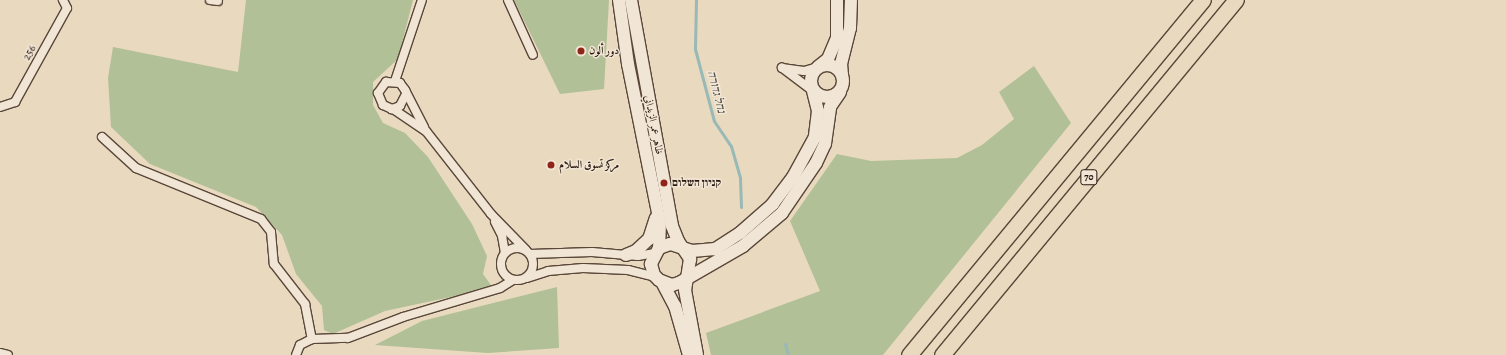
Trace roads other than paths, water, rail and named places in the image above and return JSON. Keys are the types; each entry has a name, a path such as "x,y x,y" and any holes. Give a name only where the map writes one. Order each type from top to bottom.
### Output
{"highway":[{"name":"70","path":"909,355 1203,0"},
{"name":"70","path":"942,355 1236,0"}],"main road":[{"name":"ظاهر عمر الزيداني","path":"619,0 626,49 658,210 660,227 657,250"},
{"name":"ظاهر عمر الزيداني","path":"631,0 672,226 683,248"},
{"path":"689,355 675,306 651,264 657,250 670,244 701,251 715,249 740,233 773,204 793,177 815,137 818,111 811,76 818,67 828,59 837,38 837,0"},
{"path":"659,279 672,285 743,246 782,213 816,163 825,144 830,107 840,92 843,84 841,64 850,28 851,0"},
{"path":"818,67 830,65 842,75"},
{"path":"813,92 827,98 840,92"},
{"path":"626,255 636,251 649,240 658,210"},
{"path":"683,248 690,259 686,300 697,355"}],"street":[{"name":"256","path":"0,107 15,102 67,8 63,0"},
{"path":"396,81 422,0"},
{"path":"508,0 533,55"},
{"path":"813,92 782,68 804,71 818,67"},
{"path":"426,131 393,109 383,106 378,93 386,82 396,81 403,86 426,131 491,214 528,252 534,266 527,278"},
{"path":"393,109 400,106 406,94"},
{"path":"102,137 136,168 261,219 271,232 274,264 307,308 312,339"},
{"path":"491,214 502,236 505,253 502,269 504,274 513,280"},
{"path":"505,253 517,248 528,252 592,252 645,256 657,250"},
{"path":"296,355 300,345 312,339 348,338 403,317 500,288 513,280 527,278 548,271 583,268 628,270 659,279"},
{"path":"0,353 8,355"}],"waterway":[{"name":"נחל גדורה","path":"696,0 695,49 714,121 731,146 740,178 741,207"},
{"path":"785,344 788,355"}],"place":[{"name":"دور ألون","path":"581,51"},
{"name":"مركز تسوق السلام","path":"551,165"},
{"name":"קניון השלום","path":"664,183"}]}
